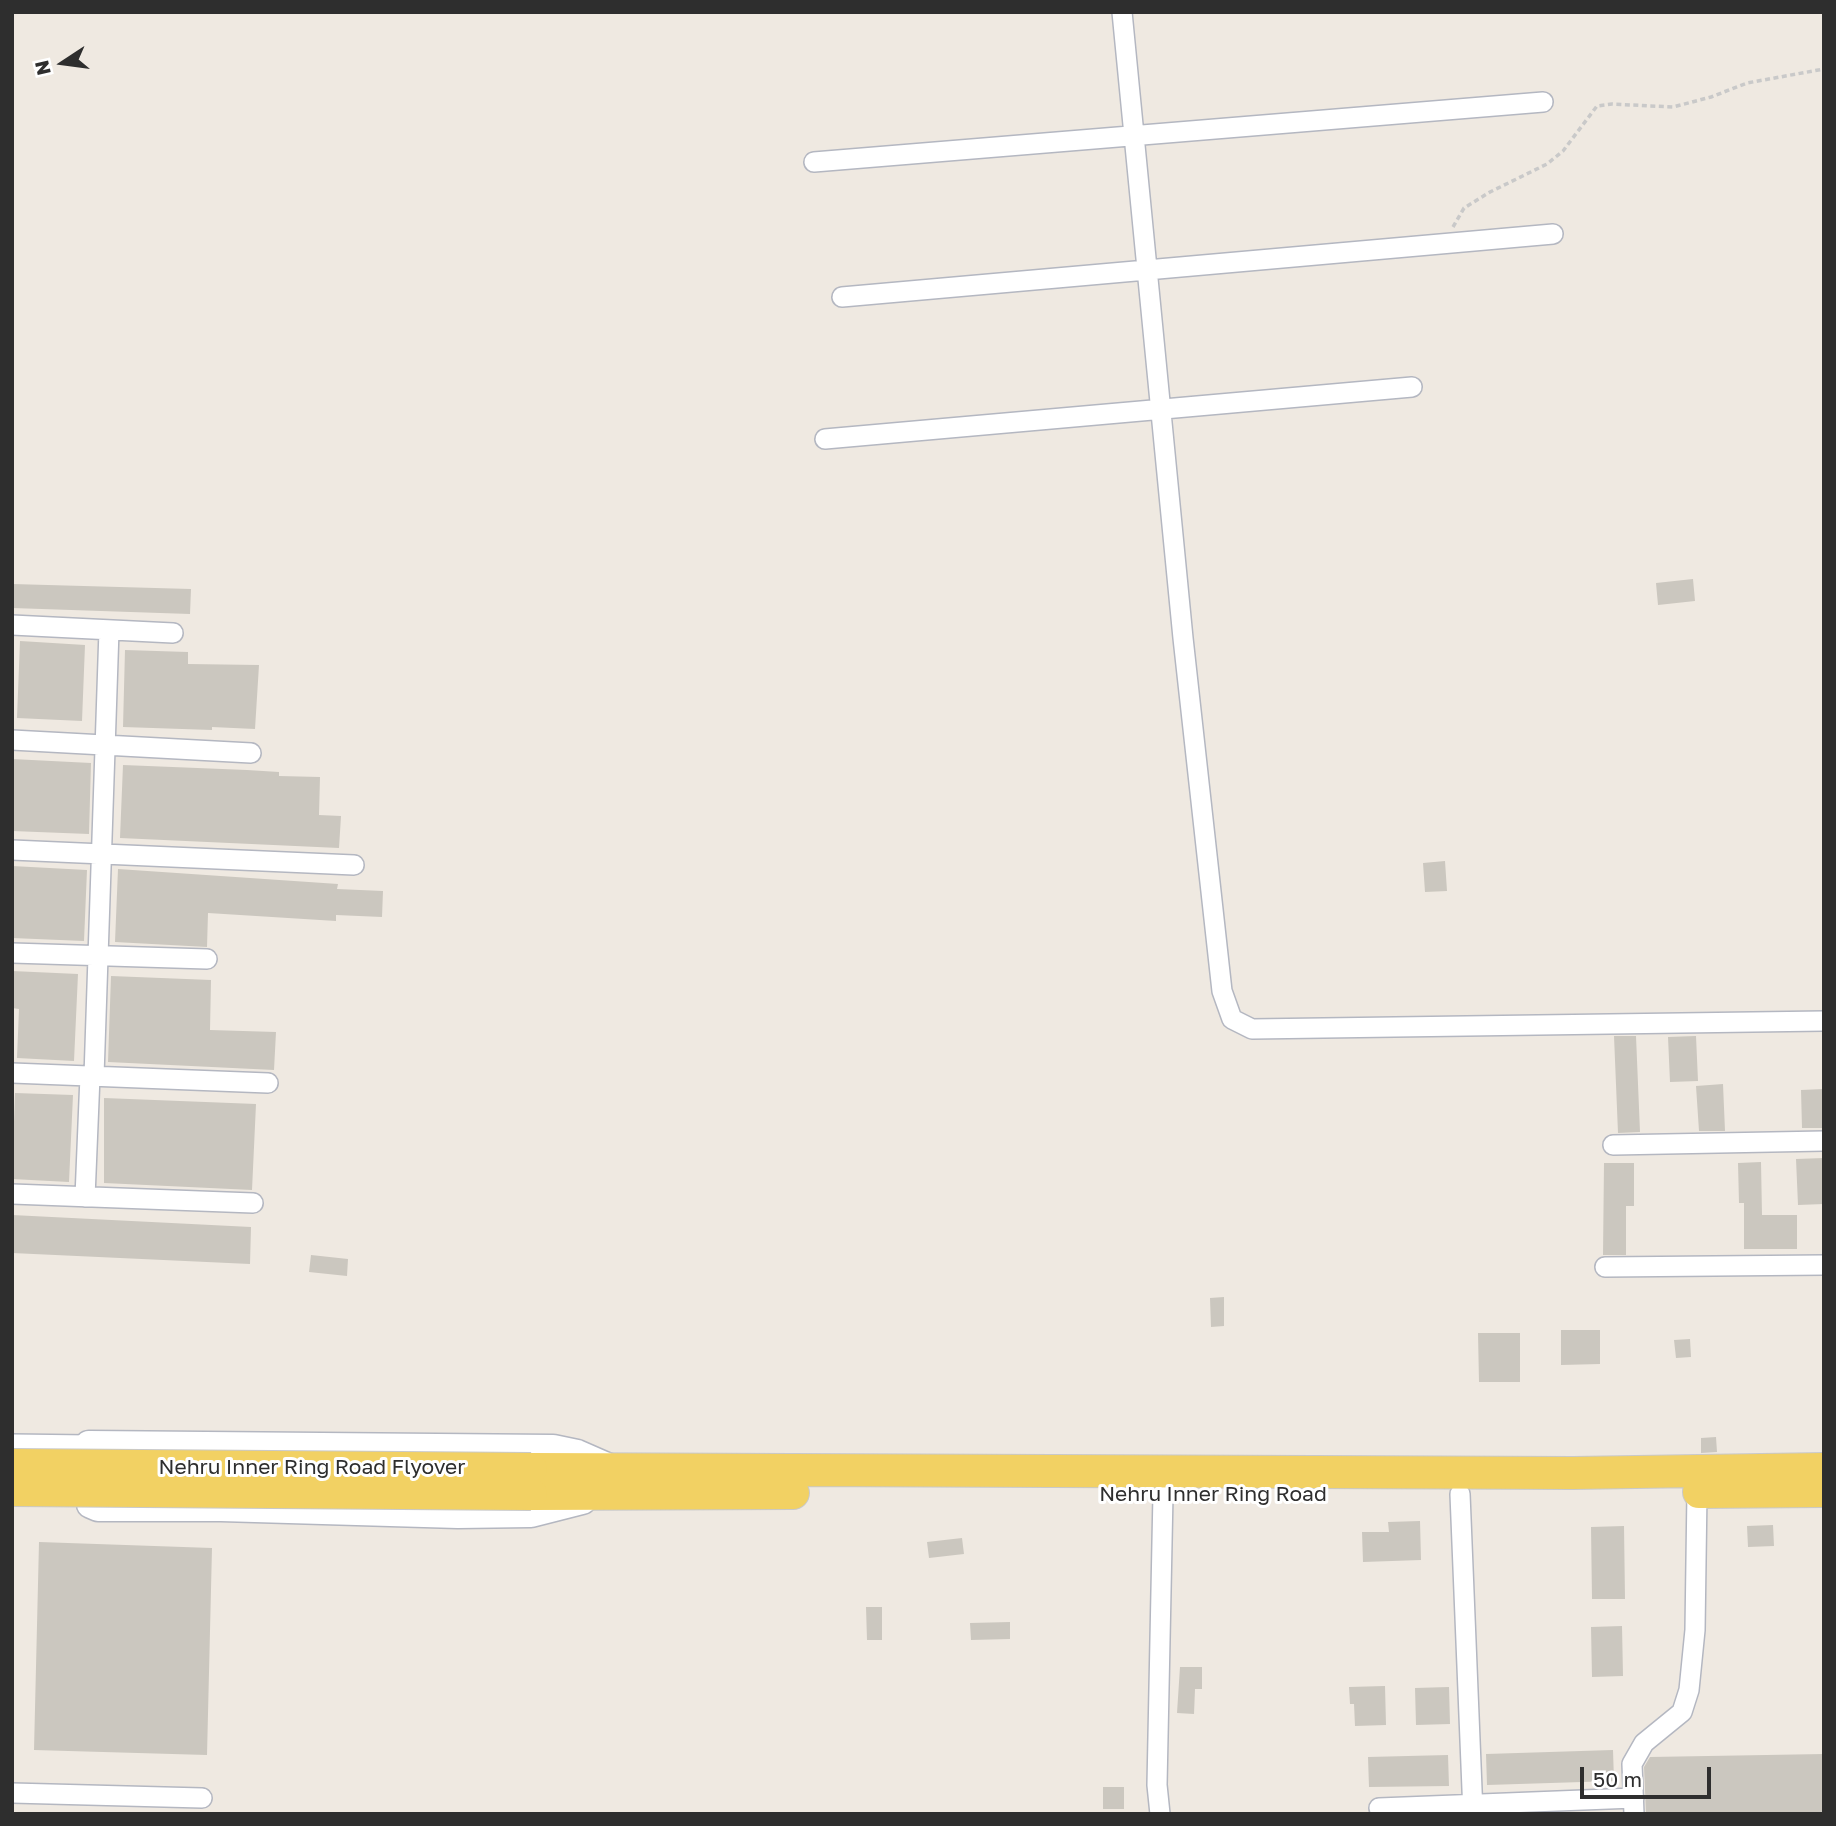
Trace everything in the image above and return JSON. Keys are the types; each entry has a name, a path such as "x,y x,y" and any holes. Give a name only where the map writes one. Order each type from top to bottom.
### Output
{"main road":[{"name":"Nehru Inner Ring Road Flyover","path":"12,1465 531,1481"},
{"name":"Nehru Inner Ring Road","path":"607,1481 763,1482 1824,1469"},
{"name":"Nehru Inner Ring Road Flyover","path":"12,1490 607,1481"},
{"name":"Nehru Inner Ring Road","path":"763,1482 1163,1493 1824,1491"}],"street":[{"path":"1122,12 1222,991 1232,1019 1252,1029 1824,1021"},
{"path":"814,162 1542,102"},
{"path":"842,297 1553,234"},
{"path":"825,439 1412,387"},
{"path":"12,625 173,633"},
{"path":"85,1197 109,630"},
{"path":"12,740 251,753"},
{"path":"12,850 354,865"},
{"path":"12,953 207,960"},
{"path":"12,1073 268,1083"},
{"path":"1613,1145 1824,1141"},
{"path":"12,1194 253,1203"},
{"path":"1605,1267 1824,1265"},
{"path":"12,1444 553,1449 578,1454 607,1481 557,1508 531,1513 98,1507 91,1504 89,1445"},
{"path":"1379,1808 1634,1806 1632,1764 1644,1743 1682,1712 1689,1690 1696,1630 1697,1492"},
{"path":"1160,1814 1157,1785 1163,1493"},
{"path":"1460,1494 1473,1808"},
{"path":"12,1793 105,1805 202,1798"}],"path":[{"path":"1450,243 1454,225 1464,208 1547,164 1563,151 1597,106 1612,104 1673,107 1711,97 1747,83 1824,69"}],"building":[{"path":"1693,579 1695,601 1658,605 1656,583"},
{"path":"12,584 191,589 190,614 12,608"},
{"path":"20,641 85,645 82,721 17,718"},
{"path":"125,650 188,652 188,664 259,665 255,729 123,727"},
{"path":"12,759 91,763 89,834 12,831"},
{"path":"123,765 247,770 279,772 279,776 320,777 319,815 341,816 339,848 120,838"},
{"path":"1445,861 1447,891 1425,892 1423,863"},
{"path":"12,866 87,870 84,941 12,938"},
{"path":"118,869 338,884 337,889 383,891 382,917 336,915 336,921 208,913 207,947 115,942"},
{"path":"12,971 78,974 74,1061 17,1058 19,1009 12,1008"},
{"path":"111,976 211,980 210,1030 276,1032 274,1070 108,1062"},
{"path":"1614,1036 1636,1036 1640,1132 1618,1133"},
{"path":"1696,1036 1698,1081 1670,1082 1668,1037"},
{"path":"1723,1084 1725,1131 1699,1131 1696,1086"},
{"path":"1824,1089 1824,1128 1802,1128 1801,1090"},
{"path":"15,1093 73,1095 69,1182 12,1179"},
{"path":"104,1098 256,1104 252,1190 104,1183"},
{"path":"1824,1158 1824,1204 1798,1205 1796,1159"},
{"path":"1761,1162 1762,1215 1797,1215 1797,1249 1744,1249 1744,1203 1739,1203 1738,1163"},
{"path":"1604,1163 1634,1163 1634,1206 1626,1206 1626,1255 1603,1255"},
{"path":"12,1215 251,1227 250,1264 12,1253"},
{"path":"311,1255 348,1259 347,1276 309,1272"},
{"path":"1224,1297 1224,1326 1211,1327 1210,1298"},
{"path":"1561,1330 1600,1330 1600,1364 1561,1365"},
{"path":"1478,1333 1520,1333 1520,1382 1479,1382"},
{"path":"1690,1339 1691,1357 1676,1358 1674,1340"},
{"path":"1716,1437 1717,1452 1701,1453 1701,1438"},
{"path":"1420,1521 1421,1560 1363,1562 1362,1532 1389,1532 1388,1522"},
{"path":"1773,1525 1774,1546 1748,1547 1747,1526"},
{"path":"1624,1526 1625,1599 1592,1599 1591,1527"},
{"path":"962,1538 964,1554 929,1558 927,1542"},
{"path":"39,1542 212,1548 207,1755 34,1750"},
{"path":"866,1607 882,1607 882,1640 867,1640"},
{"path":"1010,1622 1010,1639 971,1640 970,1623"},
{"path":"1622,1626 1623,1676 1592,1677 1591,1627"},
{"path":"1180,1667 1202,1667 1202,1689 1195,1689 1194,1714 1177,1713"},
{"path":"1385,1686 1386,1725 1355,1726 1354,1704 1350,1704 1349,1687"},
{"path":"1449,1687 1450,1724 1416,1725 1415,1688"},
{"path":"1613,1750 1614,1781 1487,1785 1486,1754"},
{"path":"1824,1754 1824,1814 1646,1814 1644,1767 1650,1757"},
{"path":"1448,1755 1449,1786 1369,1787 1368,1757"},
{"path":"1103,1787 1124,1787 1124,1809 1103,1809"}]}
